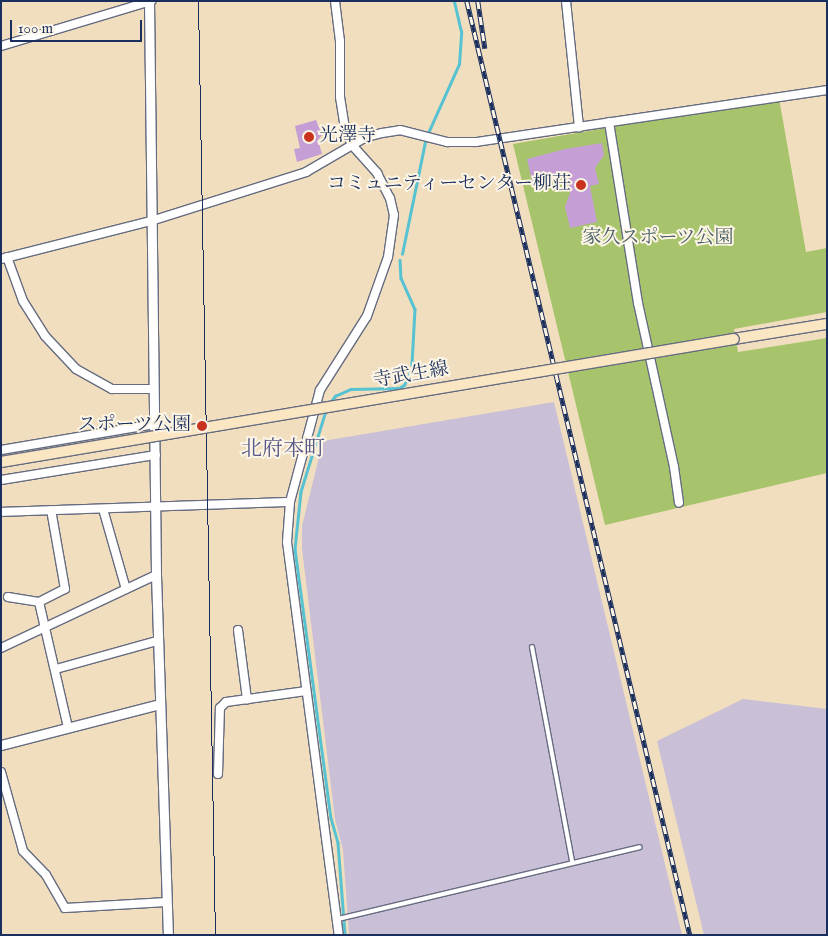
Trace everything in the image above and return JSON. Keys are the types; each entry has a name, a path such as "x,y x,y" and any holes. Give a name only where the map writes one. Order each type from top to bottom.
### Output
{"main road":[{"name":"寺武生線","path":"1,462 827,324"}],"street":[{"path":"1,46 150,1 151,221 157,507 156,575 168,935"},
{"path":"335,1 340,40 341,110 352,145 378,173 390,198 394,230 388,257 367,316 320,390 290,502 287,542 339,935"},
{"path":"566,1 579,127"},
{"path":"154,389 112,389 76,369 45,336 23,301 4,258 151,221 306,172 366,137 400,130 447,142 476,142 827,90"},
{"path":"610,122 638,303 674,467 679,503"},
{"path":"1,450 155,424"},
{"path":"1,480 156,455"},
{"path":"1,512 290,502"},
{"path":"103,509 126,589"},
{"path":"8,597 39,602 65,589 51,510"},
{"path":"1,648 156,575"},
{"path":"39,602 56,669 68,728"},
{"path":"238,630 247,699"},
{"path":"56,669 158,642"},
{"path":"218,774 220,708 226,702 306,691"},
{"path":"1,745 160,704"},
{"path":"1,772 23,851 46,875 65,908 167,902"}],"lane":[{"path":"532,647 572,861"},
{"path":"338,919 572,861 640,847"}],"shaded area":[{"path":"554,402 682,935 349,935 343,850 335,819 302,549 302,526 323,441"},
{"path":"743,699 827,709 827,935 704,935 657,741"}],"green space":[{"name":"家久スポーツ公園","path":"779,98 806,252 827,248 827,312 734,329 738,352 827,338 827,473 605,525 513,144"}],"building":[{"path":"316,120 322,135 318,140 322,154 297,162 294,149 300,148 295,126"},
{"name":"コミュニティーセンター柳荘","path":"602,143 604,155 595,168 599,184 590,186 597,222 570,228 565,207 570,193 566,175 532,182 527,159 565,149"}],"waterway":[{"path":"428,133 459,64 461,32 454,1"},
{"path":"402,254 425,142"},
{"path":"400,260 401,278 415,309 412,365"},
{"path":"329,404 335,396 351,389 399,388 404,385 411,370"},
{"path":"326,411 301,492 295,549 331,818 338,843 345,935"}],"tram line":[{"path":"198,1 215,935"}],"railway":[{"path":"467,1 690,935"},
{"path":"478,1 485,48"}],"place":[{"name":"光澤寺","path":"309,137"},
{"name":"コミュニティーセンター柳荘","path":"581,185"},
{"name":"スポーツ公園","path":"202,426"}],"district":[{"name":"北府本町","path":"283,450"}]}
